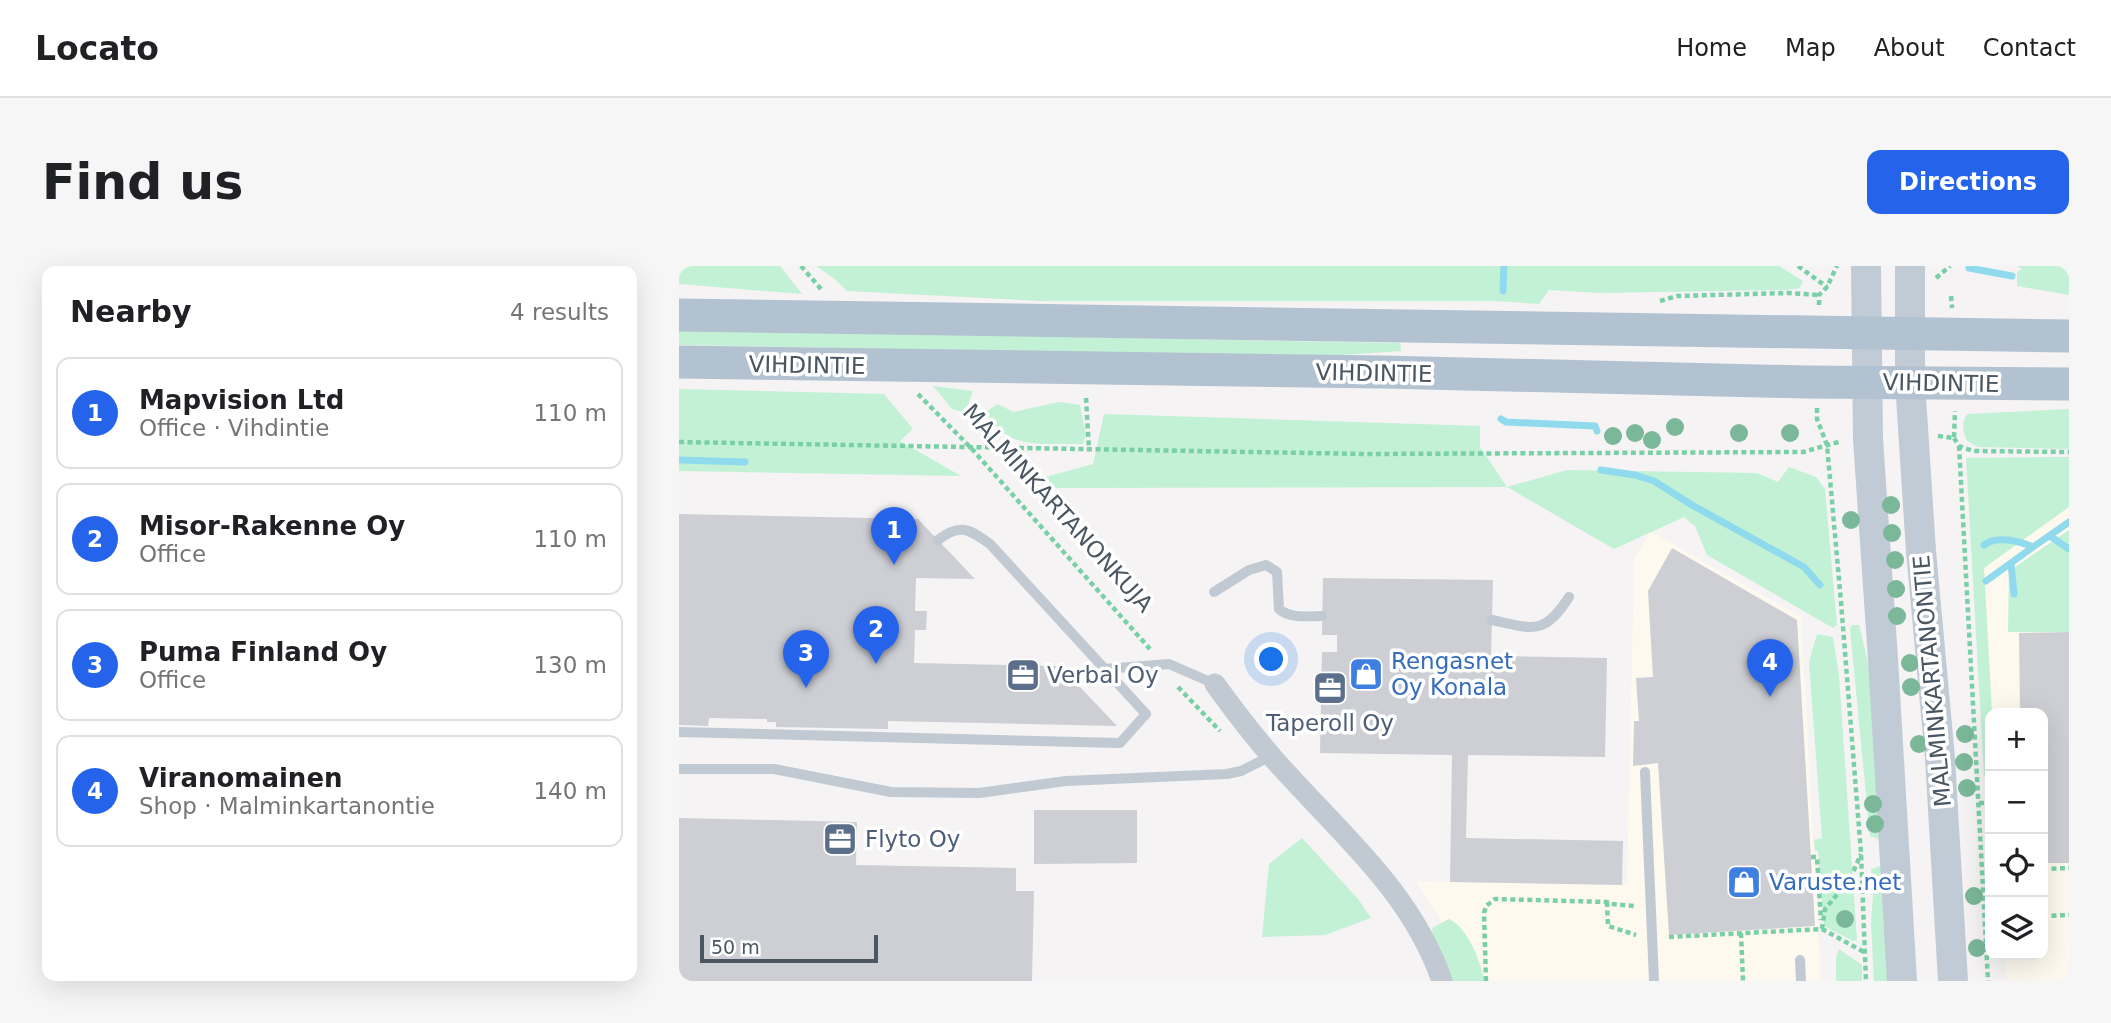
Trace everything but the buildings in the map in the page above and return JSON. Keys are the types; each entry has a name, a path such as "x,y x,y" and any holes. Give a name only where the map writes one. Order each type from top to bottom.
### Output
{"main road":[{"name":"MALMINKARTANONTIE","path":"1866,266 1868,439 1884,659 1902,981"},
{"name":"MALMINKARTANONTIE","path":"1910,266 1910,382 1921,561 1940,758 1953,981"},
{"name":"VIHDINTIE","path":"679,315 2069,336"},
{"name":"VIHDINTIE","path":"679,362 2069,384"}],"street":[{"path":"1215,684 1271,756 1396,892 1425,939 1442,981"}],"lane":[{"path":"679,732 1120,743 1146,714 990,544 974,533 960,529 951,530 938,540"},
{"path":"1214,592 1249,570 1266,565 1277,572 1279,610 1284,614 1322,616"},
{"path":"1492,620 1526,627 1545,625 1556,617 1569,597"},
{"path":"1104,669 1169,664 1215,684"},
{"path":"679,769 774,769 891,792 979,793 1066,781 1227,774 1241,771 1271,756"},
{"path":"1645,772 1654,981"},
{"path":"1800,960 1801,981"}],"path":[{"path":"801,266 826,295"},
{"path":"1798,266 1827,287"},
{"path":"1654,302 1677,296 1789,293 1819,295 1827,287 1837,266"},
{"path":"1937,278 1950,266"},
{"name":"MALMINKARTANONKUJA","path":"912,387 971,449 1150,649 1162,666"},
{"path":"1086,398 1089,450"},
{"path":"1955,415 1954,438 1959,446 1988,981"},
{"path":"1817,419 1827,445 1861,853 1866,981"},
{"path":"1941,436 1954,438"},
{"path":"679,443 1366,454 1803,452 1844,440"},
{"path":"1959,446 1973,451 2069,452"},
{"path":"1979,803 1985,803"},
{"path":"1822,929 1825,909 1850,879 1861,853"},
{"path":"1811,857 1817,857 1822,929"},
{"path":"2048,869 2069,868"},
{"path":"1486,981 1483,921 1486,906 1502,898 1607,902 1634,906 1652,913"},
{"path":"1607,902 1608,926 1653,938 1822,929 1865,952"},
{"path":"2048,916 2069,915"},
{"path":"1741,933 1743,981"}],"shaded area":[{"path":"2069,507 2069,981 2007,981 2005,960 2048,960 2048,708 1992,708 1984,568"},
{"path":"1650,531 1801,617 1821,981 1465,981 1444,926 1416,881 1627,885 1634,560"}],"green space":[{"path":"679,266 780,266 802,294 679,284"},
{"path":"816,266 1779,266 1803,281 1800,288 1787,290 1600,293 1549,290 1539,304 1495,301 1041,301 847,291"},
{"path":"2016,266 2069,266 2069,295 2017,286 2017,272 2022,269"},
{"path":"679,330 1400,343 1401,351 1313,357 679,345"},
{"path":"933,386 973,391 965,413 952,409"},
{"path":"679,389 884,394 913,429 900,441 961,476 679,471"},
{"path":"1059,402 1080,405 1086,435 1083,444 1040,444 1016,439 1004,434 985,413 997,404 1014,412"},
{"path":"2069,409 2069,449 1978,447 1967,441 1964,431 1967,414"},
{"path":"1104,414 1480,426 1480,447 1507,487 1050,488 1038,479 1093,464"},
{"path":"2069,457 2069,507 1984,568 1992,708 1985,708 1985,777 1984,775 1966,458"},
{"path":"1789,467 1816,477 1825,489 1837,625 1833,628 1707,555 1695,526 1684,517 1614,549 1507,487 1567,470 1757,473 1778,482"},
{"path":"2069,530 2069,632 2008,632 2009,571"},
{"path":"1852,625 1859,625 1873,683 1879,839 1870,836 1850,629"},
{"path":"1817,634 1833,637 1839,675 1857,940 1853,941 1824,926 1818,851 1815,851 1814,840 1822,838 1809,662"},
{"path":"1302,838 1359,900 1371,918 1325,935 1262,937 1269,864"},
{"path":"1881,866 1889,981 1874,981 1871,869"},
{"path":"1449,919 1468,937 1485,981 1448,981 1437,963 1432,928"},
{"path":"1839,949 1862,965 1862,981 1836,981 1836,957"}],"waterway":[{"path":"1503,291 1504,266"},
{"path":"1969,268 2012,276"},
{"path":"1501,419 1506,422 1595,426 1597,431"},
{"path":"679,460 745,462"},
{"path":"1601,470 1654,481 1804,567 1820,585"},
{"path":"1984,545 2001,540 2033,547 2069,522"},
{"path":"2050,536 2069,549"},
{"path":"1986,581 2033,547"},
{"path":"2011,563 2014,594"}],"place":[{"name":"Mapvision Ltd","path":"894,565"},
{"name":"Misor-Rakenne Oy","path":"876,664"},
{"name":"Rengasnet Oy Konala","path":"1366,674"},
{"name":"Verbal Oy","path":"1023,675"},
{"name":"Puma Finland Oy","path":"806,688"},
{"name":"Taperoll Oy","path":"1330,688"},
{"name":"Viranomainen","path":"1770,697"},
{"name":"Flyto Oy","path":"840,839"},
{"name":"Varuste.net","path":"1744,882"}]}
